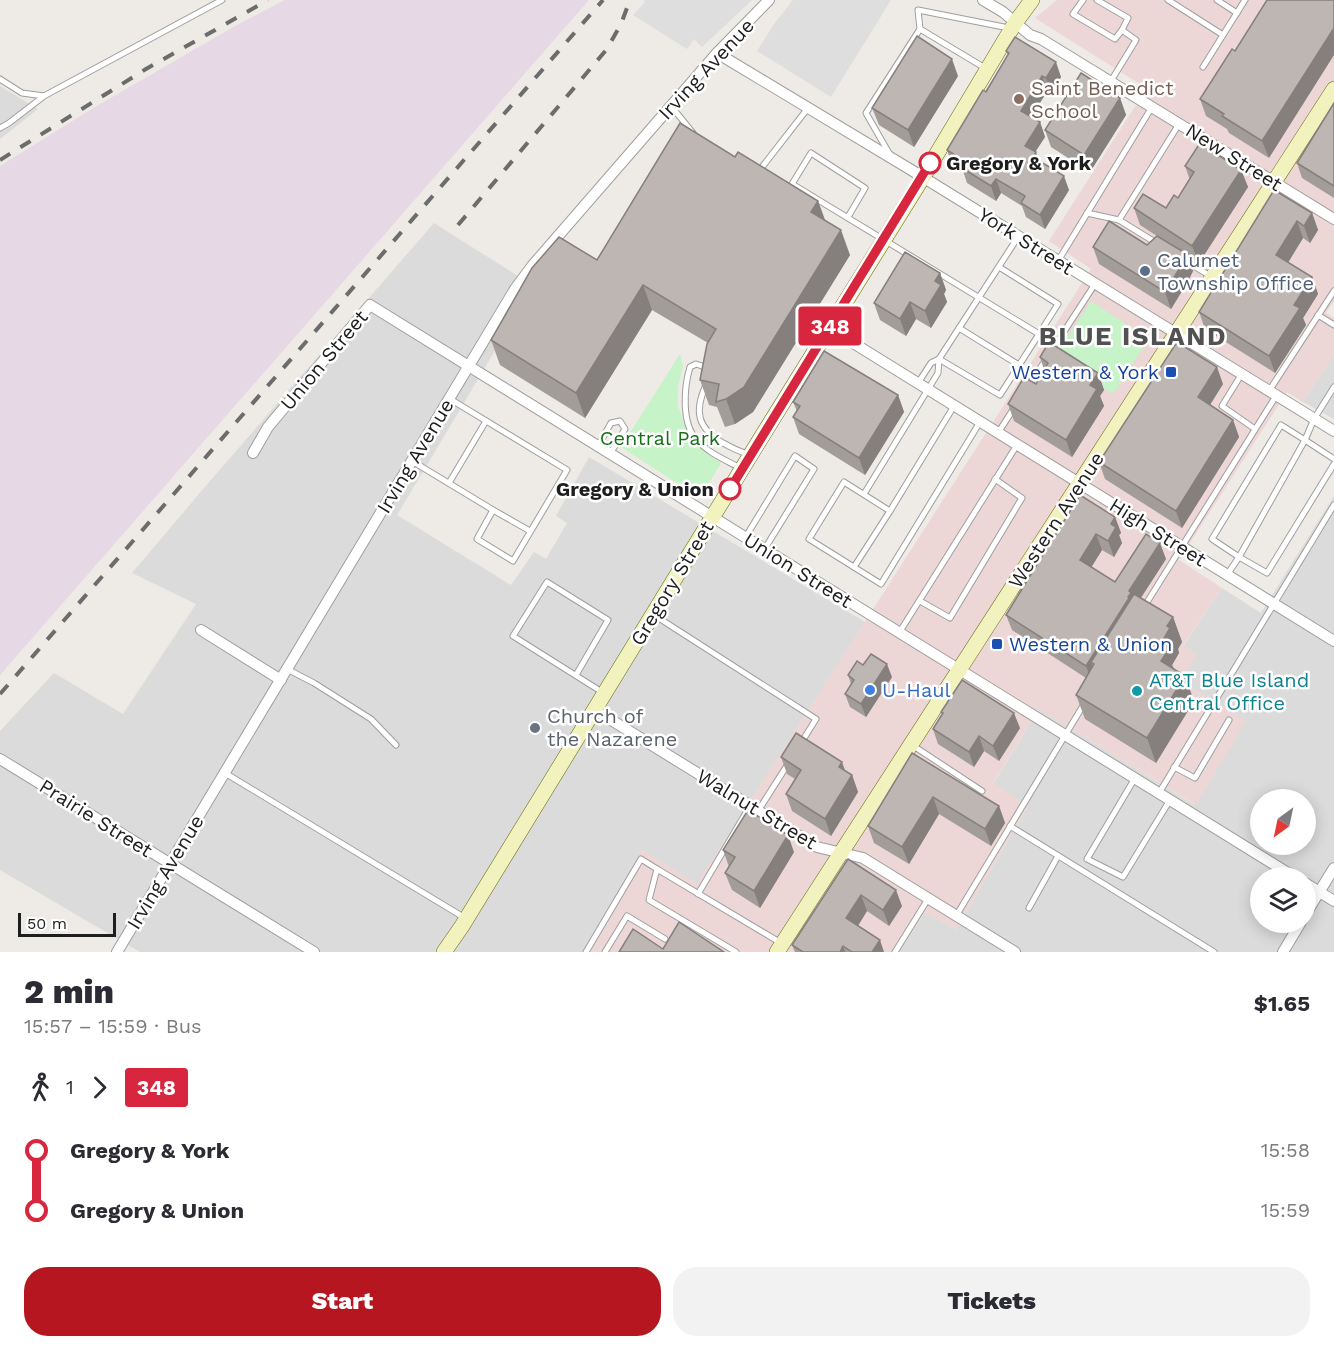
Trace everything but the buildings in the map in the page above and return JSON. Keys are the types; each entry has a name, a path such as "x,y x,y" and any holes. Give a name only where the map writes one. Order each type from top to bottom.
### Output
{"main road":[{"name":"Gregory Street","path":"444,952 1032,0"},
{"name":"Western Avenue","path":"780,948 1334,88"}],"street":[{"name":"Irving Avenue","path":"120,951 515,289 532,266 717,52 769,0"},
{"name":"New Street","path":"983,0 1003,12 1014,26 1041,39 1111,81 1334,219"},
{"name":"York Street","path":"717,52 1334,431"},
{"name":"Union Street","path":"253,453 268,427 370,305 1278,867"},
{"name":"High Street","path":"829,328 1334,641"},
{"path":"201,630 280,680"},
{"name":"Walnut Street","path":"595,710 817,847 863,858 1015,952"},
{"name":"Prairie Street","path":"0,759 314,952"},
{"path":"1316,898 1334,868"},
{"path":"1316,890 1334,901"},
{"path":"1283,952 1294,933"}],"lane":[{"path":"0,128 44,96 222,0"},
{"path":"1083,0 1073,14 1115,39 1128,18 1097,0"},
{"path":"1168,0 1223,35"},
{"path":"1217,0 1237,13"},
{"path":"1203,67 1245,0"},
{"path":"893,159 866,113 920,29 918,10 1014,26"},
{"path":"920,29 987,70"},
{"path":"1111,81 1136,40 1122,30"},
{"path":"0,79 22,93 44,96"},
{"path":"671,106 699,140"},
{"path":"1058,261 1152,106"},
{"path":"749,166 759,171 808,108"},
{"path":"1119,220 1179,123"},
{"path":"848,217 865,188 811,153 792,184 1039,334"},
{"path":"1087,213 1119,220 1169,250"},
{"path":"864,494 938,373 939,359 1018,236"},
{"path":"1179,257 1213,278"},
{"path":"939,359 1000,395 1058,304 999,267"},
{"path":"1025,392 1095,284"},
{"path":"1139,615 1255,429 1318,315 1334,291"},
{"path":"1318,315 1334,325"},
{"path":"959,328 1019,365"},
{"path":"918,383 931,363 939,359"},
{"path":"742,469 711,452 692,434 685,400 690,367 696,364 709,371 709,378 699,405 699,418 702,426 715,438 744,453 751,454"},
{"path":"1241,374 1222,406 1255,429"},
{"path":"1227,575 1334,387"},
{"path":"450,399 567,470 513,561 477,539 493,510"},
{"path":"998,433 1018,401"},
{"path":"855,567 954,406"},
{"path":"449,483 486,421"},
{"path":"598,446 611,423 620,421 625,429 610,454"},
{"path":"890,510 844,482 809,539 881,584 980,422"},
{"path":"1334,459 1281,425 1212,539 1267,573 1334,464"},
{"path":"899,633 1017,445"},
{"path":"745,538 795,456 814,469 764,550"},
{"path":"412,461 530,531"},
{"path":"920,600 951,618 1022,498 995,479"},
{"path":"1159,793 1334,505"},
{"path":"576,675 608,620 547,582 513,636 605,693"},
{"path":"653,615 816,719 797,749"},
{"path":"287,669 371,719 396,745"},
{"path":"956,916 1085,703"},
{"path":"1174,767 1195,778 1229,720"},
{"path":"911,744 982,791"},
{"path":"698,894 754,808 791,759"},
{"path":"225,773 466,919"},
{"path":"1134,778 1087,859 1123,877 1170,800"},
{"path":"1010,826 1214,952"},
{"path":"1029,908 1058,856"},
{"path":"586,952 641,860 780,948"},
{"path":"657,869 649,900 736,952"},
{"path":"895,952 928,898"},
{"path":"605,952 627,916 665,939"}],"shaded area":[{"path":"285,0 589,0 0,675 0,166 95,107"},
{"path":"644,0 752,0 702,47 694,39 687,49 633,15 645,2"},
{"path":"793,0 891,0 831,97 757,51"},
{"path":"1057,0 1334,0 1334,301 1326,313 1334,318 1334,354 1303,402 1287,392 1179,560 1222,588 1184,644 1196,655 1180,680 1246,721 1196,805 1039,709 993,783 1028,806 956,930 925,912 899,952 585,952 642,849 697,884 1091,269 1049,241 1134,108 1151,91 1035,18"},
{"path":"0,86 38,109 0,139"},
{"path":"434,223 532,285 397,515 511,585 534,552 546,559 567,523 556,516 589,457 865,622 697,884 585,952 140,952 0,870 0,731 54,673 123,714 196,604 132,573"},
{"path":"1334,354 1334,419 1303,402"},
{"path":"1334,496 1334,952 899,952 925,912 956,930 1028,806 993,784 1039,709 1195,805 1180,680 1184,645 1222,588 1261,613"}],"green space":[{"path":"1091,301 1149,339 1113,394 1055,356"},
{"name":"Central Park","path":"680,354 683,367 678,387 678,406 688,435 707,454 721,463 700,498 621,447"}],"railway":[{"path":"0,160 146,69 268,0"},
{"path":"0,694 603,0"},
{"path":"458,225 607,49 621,24 630,0"}],"bus line":[{"name":"348","path":"730,489 930,163"}],"place":[{"name":"Saint Benedict School","path":"1019,99"},
{"name":"Gregory & York","path":"930,163"},
{"name":"Calumet Township Office","path":"1145,271"},
{"name":"Western & York","path":"1171,372"},
{"name":"Gregory & Union","path":"730,489"},
{"name":"Western & Union","path":"997,644"},
{"name":"U-Haul","path":"870,690"},
{"name":"AT&T Blue Island Central Office","path":"1137,691"},
{"name":"Church of the Nazarene","path":"535,728"}],"district":[{"name":"BLUE ISLAND","path":"1133,336"}]}
